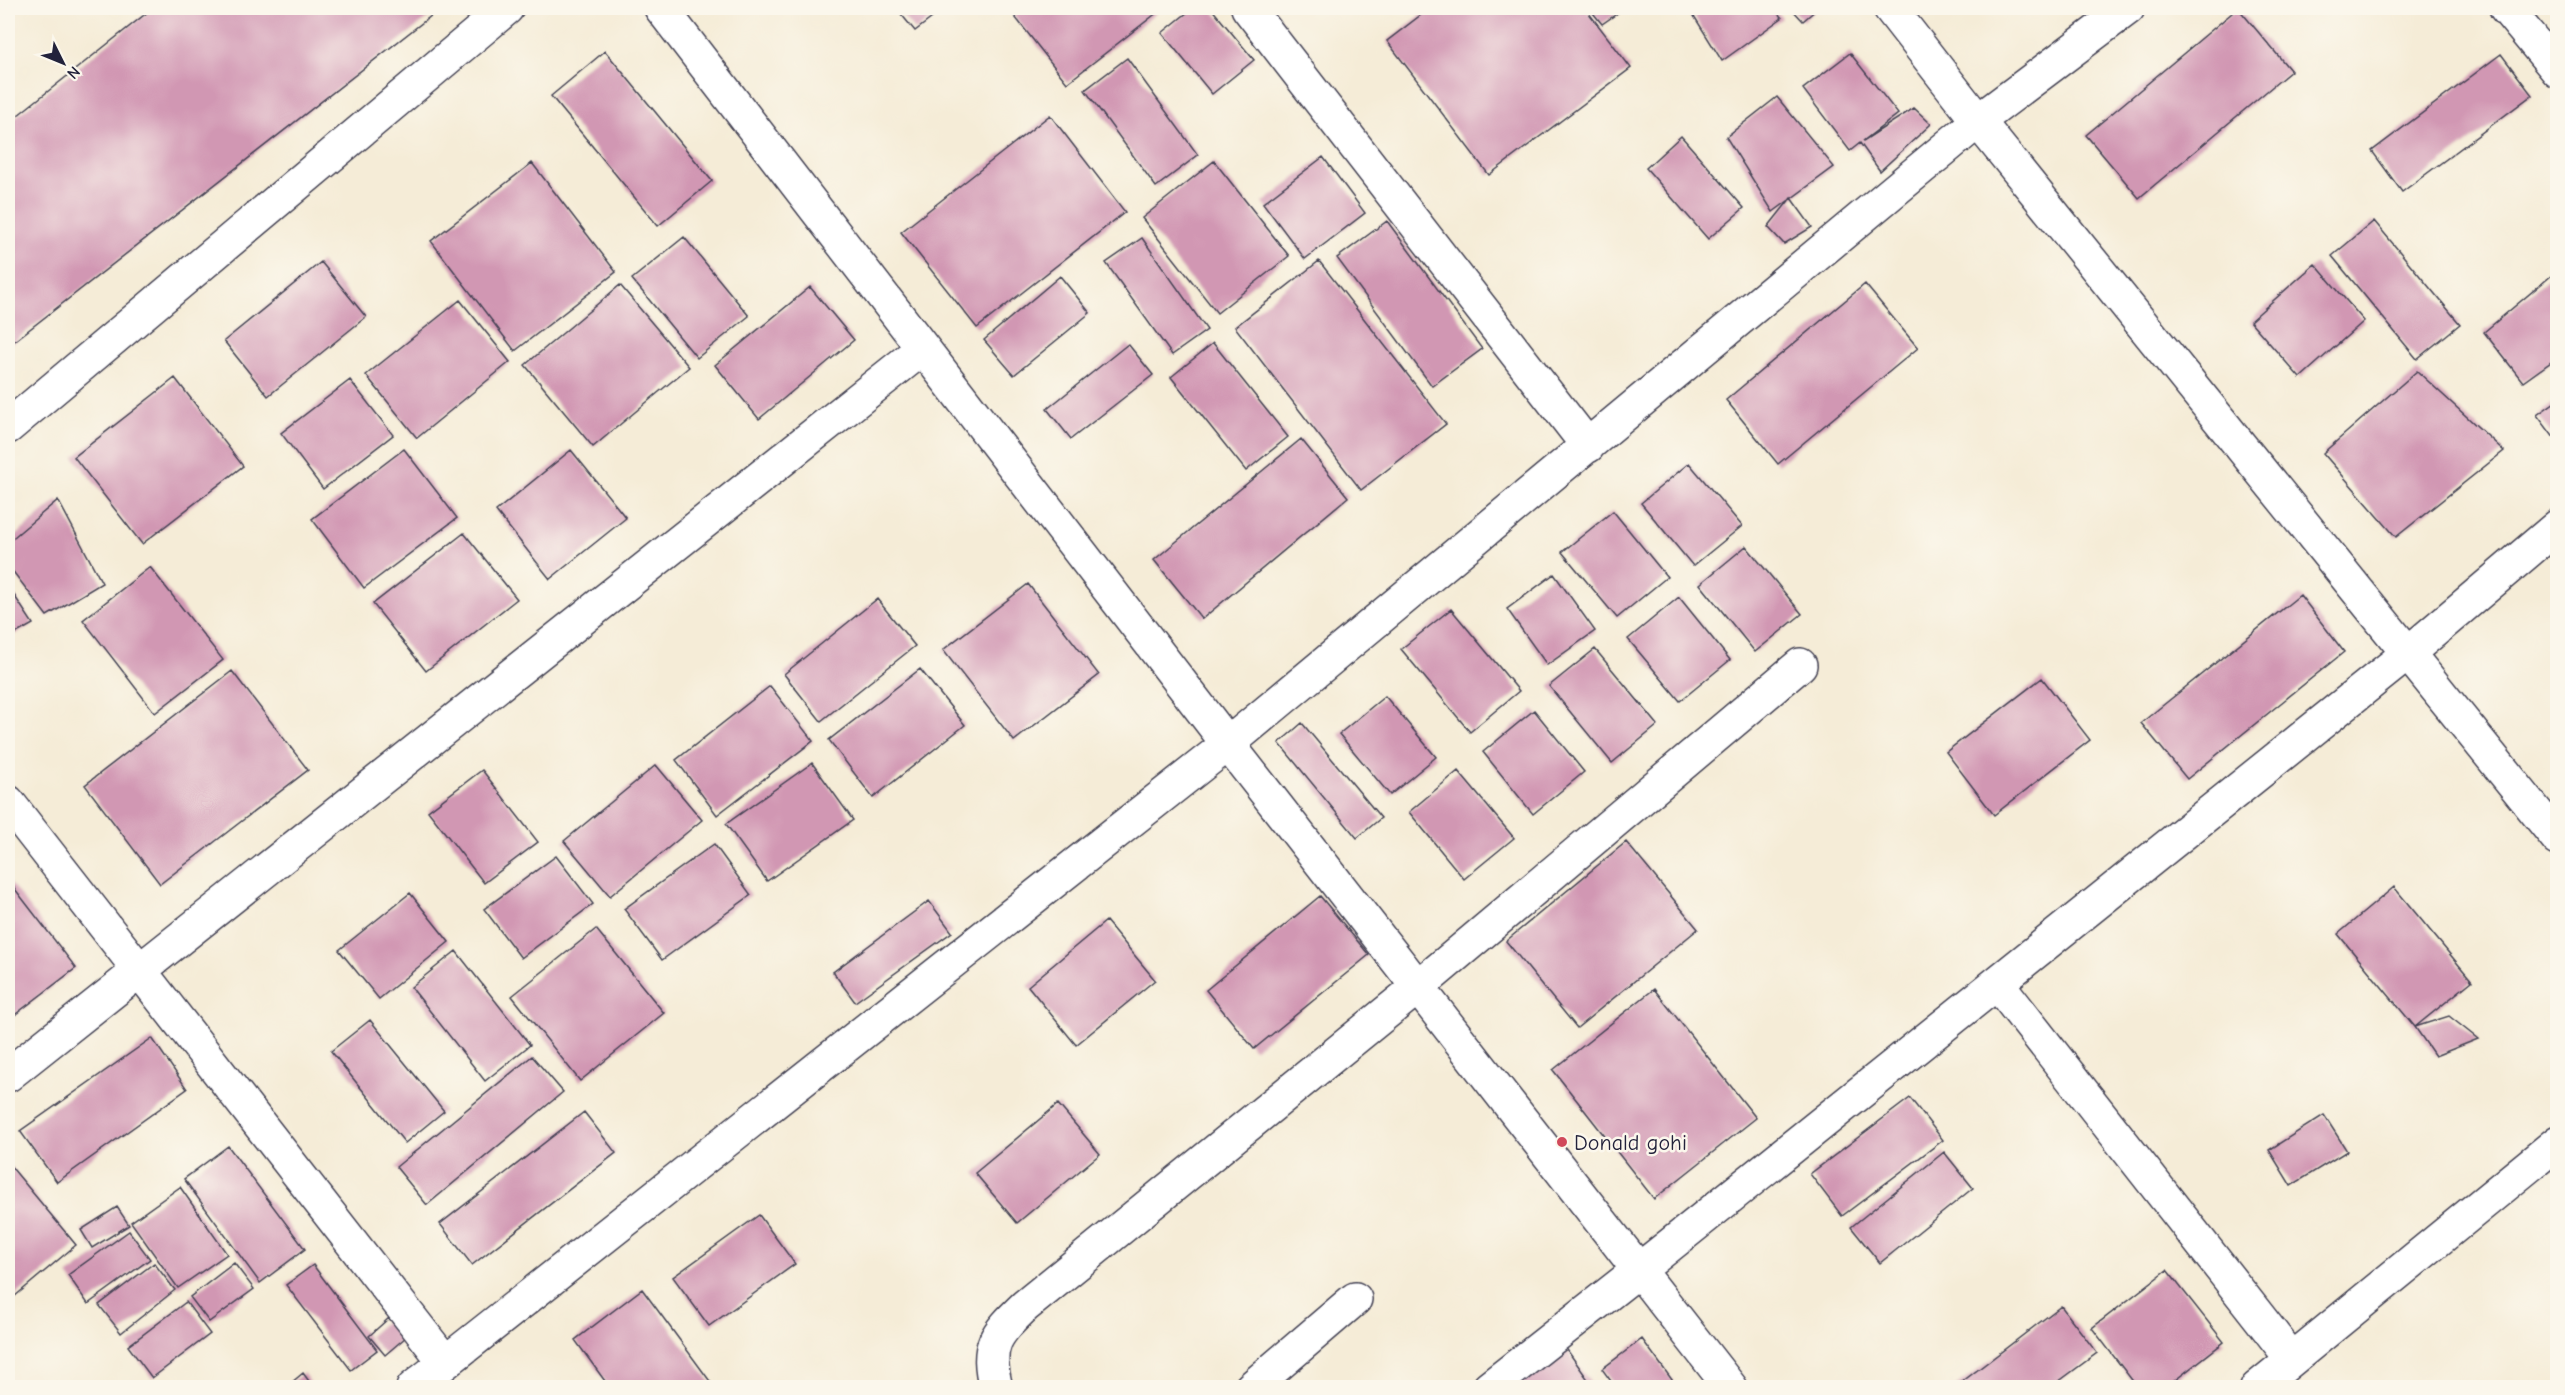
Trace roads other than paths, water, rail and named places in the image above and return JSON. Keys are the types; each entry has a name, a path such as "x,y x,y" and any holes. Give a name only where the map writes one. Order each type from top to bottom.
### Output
{"street":[{"path":"8,427 507,8"},
{"path":"661,8 1228,744 1731,1388"},
{"path":"1248,8 1587,446"},
{"path":"1890,8 1978,121 2558,839"},
{"path":"413,1388 1228,744 1978,121 2128,8"},
{"path":"2506,8 2558,72"},
{"path":"8,1075 923,348"},
{"path":"1489,1388 2407,654 2558,526"},
{"path":"996,1388 989,1363 998,1331 1025,1306 1419,986 1800,665"},
{"path":"8,802 445,1362"},
{"path":"1996,983 2292,1359"},
{"path":"2257,1388 2558,1142"},
{"path":"1251,1388 1355,1299"}],"place":[{"name":"Donald gohi","path":"1562,1142"}]}
